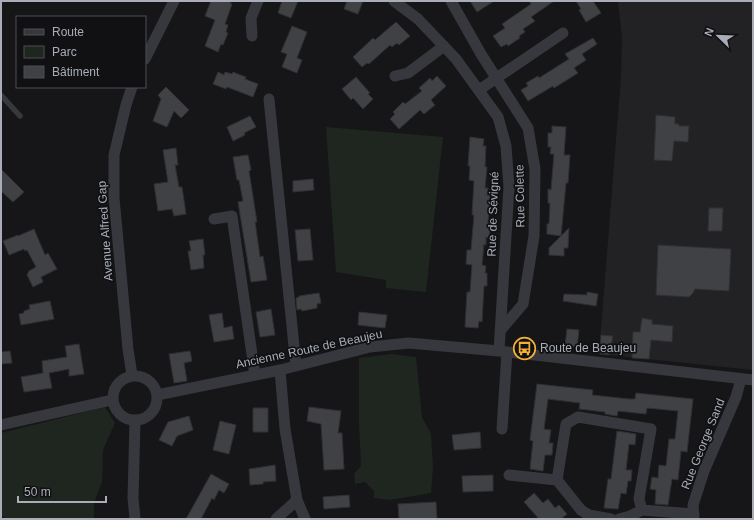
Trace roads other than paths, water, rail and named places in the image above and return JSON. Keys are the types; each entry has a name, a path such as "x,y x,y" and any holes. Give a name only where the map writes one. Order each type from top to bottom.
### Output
{"street":[{"path":"146,57 174,1"},
{"path":"252,36 251,18 258,1"},
{"name":"Rue de Sévigné","path":"394,1 418,18 456,58 498,117 506,146 509,187 500,330 503,352 502,429"},
{"name":"Rue Colette","path":"451,1 496,79 528,128 535,169 534,236 523,304 500,330"},
{"path":"479,90 563,33"},
{"path":"395,76 408,73 444,46"},
{"name":"Avenue Alfred Gap","path":"132,88 114,155 114,198 128,349 132,376"},
{"path":"269,99 296,366"},
{"path":"214,219 232,216 255,375"},
{"name":"Ancienne Route de Beaujeu","path":"157,395 280,370 370,347 409,343 753,380"},
{"path":"280,370 285,429 297,500 306,519"},
{"path":"132,376 139,376 151,382 157,395 156,408 152,413 141,420 128,420 117,412 112,400 115,387 125,378 132,376"},
{"name":"Rue George Sand","path":"694,517 693,505 704,471 736,397 741,379"},
{"path":"1,424 112,400"},
{"path":"557,480 566,424 578,417 651,429 639,499 642,510"},
{"path":"135,420 133,498 135,519"},
{"path":"509,475 557,480 581,510 589,515 611,519"},
{"path":"276,519 297,500"},
{"path":"619,519 630,516 642,510 694,517"}],"lane":[{"path":"1,95 20,116"}],"place":[{"name":"Route de Beaujeu","path":"525,348"}]}
